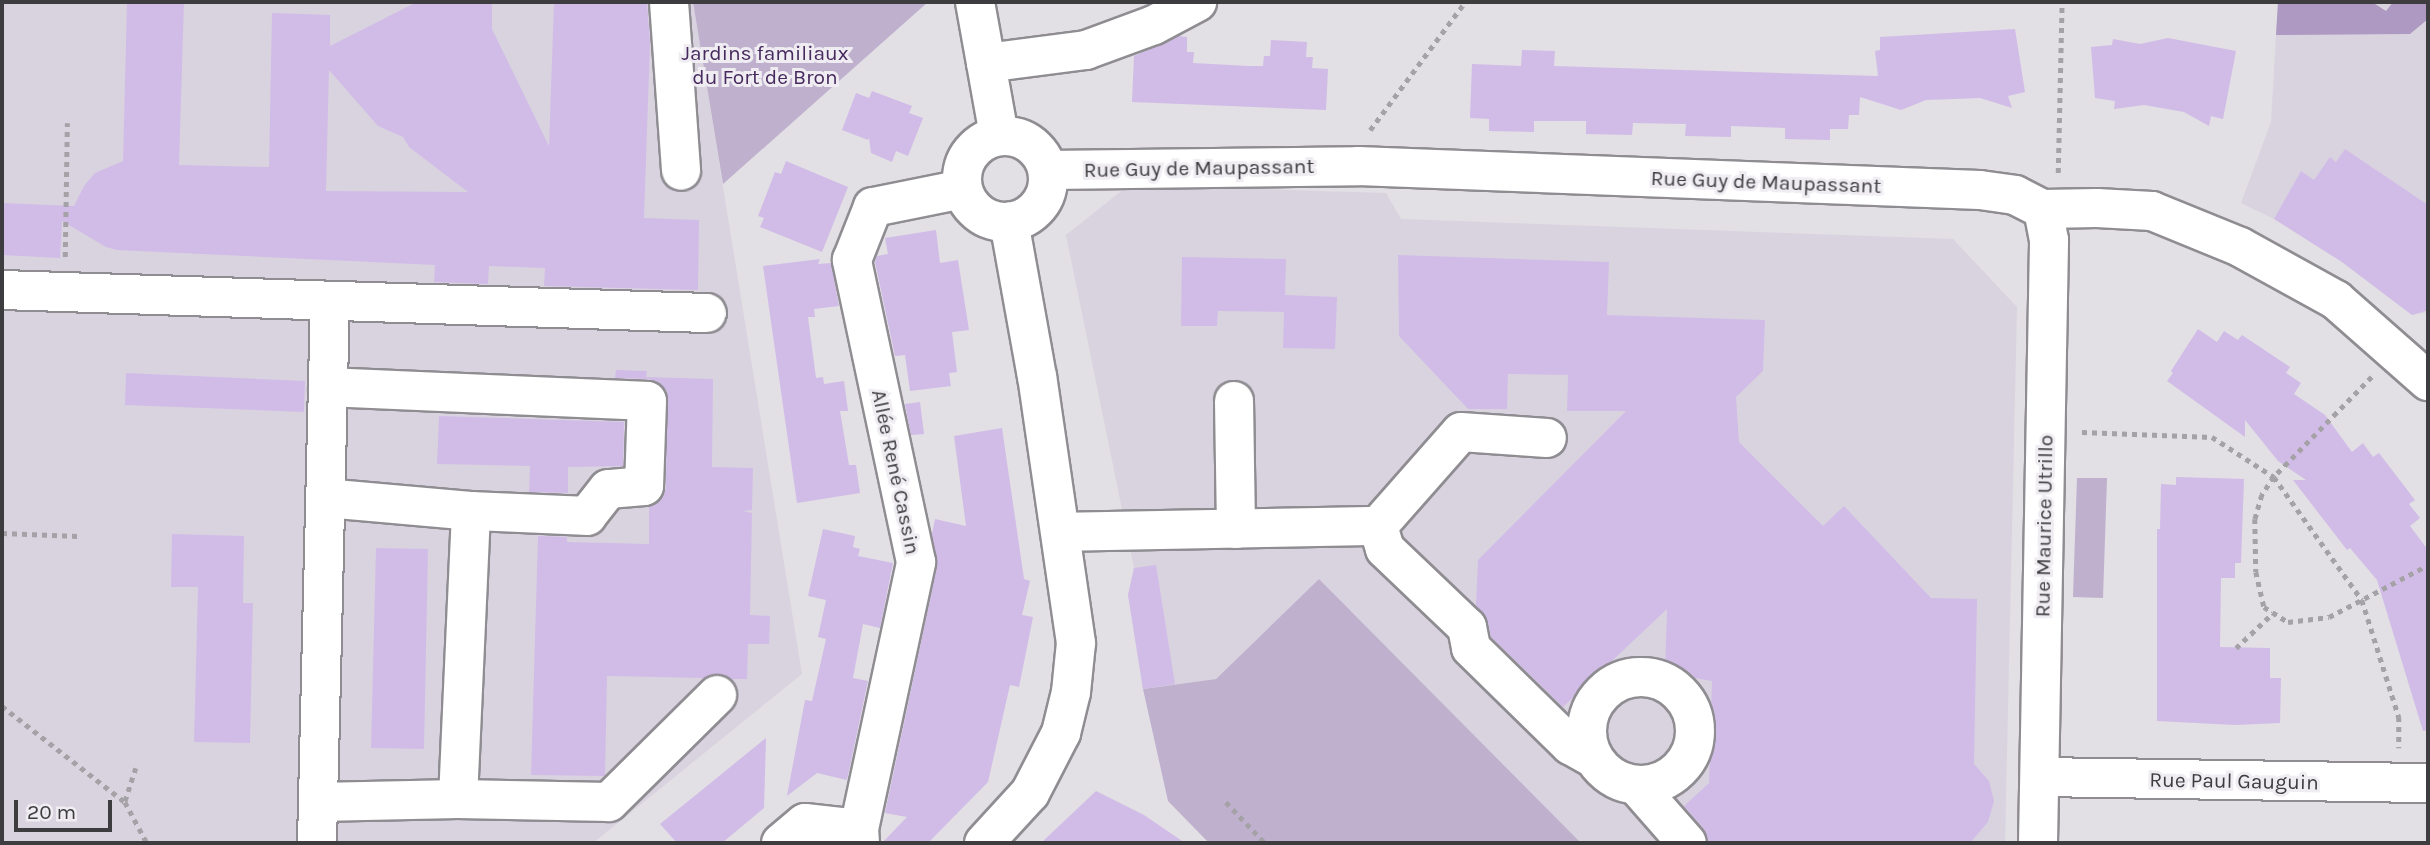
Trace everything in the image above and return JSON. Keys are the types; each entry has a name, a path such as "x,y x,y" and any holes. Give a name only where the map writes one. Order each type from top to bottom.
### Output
{"street":[{"path":"668,2 681,171"},
{"path":"975,2 999,135"},
{"path":"986,63 1086,50 1154,25 1197,2"},
{"path":"999,135 1030,143 1044,159 1048,170 1049,181 1040,205 1021,219 1009,222 999,222 979,214 962,189 961,177 969,154 977,145 999,135"},
{"name":"Rue Guy de Maupassant","path":"1048,170 1358,166 1980,190 2015,195 2043,209 2151,211 2241,247 2336,300 2428,381"},
{"name":"Allée René Cassin","path":"781,843 805,823 859,836 916,562 852,260 873,207 962,189"},
{"name":"Rue Maurice Utrillo","path":"2038,843 2049,240 2043,209"},
{"path":"984,843 1030,793 1061,733 1069,702 1076,643 1061,532 1009,222"},
{"path":"2,290 706,313"},
{"path":"317,843 330,300"},
{"path":"326,498 471,511 587,516 608,489 644,486 647,401 328,387"},
{"path":"1234,401 1236,529"},
{"path":"1061,532 1378,526 1461,432 1548,438"},
{"path":"458,799 471,511"},
{"path":"1378,526 1385,549 1467,627 1471,648 1570,745 1593,758 1604,771 1619,780 1636,785 1654,784 1671,777 1685,764 1694,747 1696,729 1692,711 1682,694 1667,683 1650,677 1631,677 1615,683 1601,694 1591,708 1587,725 1593,758"},
{"path":"318,802 458,799 609,802 718,695"},
{"name":"Rue Paul Gauguin","path":"2040,778 2413,783"},
{"path":"1636,785 1687,843"}],"path":[{"path":"1358,166 1365,137 1465,2"},
{"path":"2058,173 2062,2"},
{"path":"67,123 64,254 71,292"},
{"path":"2395,352 2274,477 2262,495 2255,519 2256,572 2264,607 2288,622 2329,617 2428,565"},
{"path":"2046,431 2212,437 2274,477 2362,600 2399,717 2413,783"},
{"path":"2,533 78,536"},
{"path":"2236,648 2273,613"},
{"path":"2,706 125,802 147,843"},
{"path":"125,802 136,768"},
{"path":"1226,802 1265,843"}],"shaded area":[{"path":"2,2 693,2 802,674 593,843 2,843"},
{"path":"2278,2 2428,2 2428,312 2412,315 2342,262 2274,219 2241,203 2271,122"},
{"path":"2278,2 2372,2 2386,11 2393,2 2428,2 2428,19 2410,34 2276,35"},
{"path":"1129,185 1386,193 1401,219 1953,239 2017,307 2005,843 1581,843 1319,579 1216,679 1143,689 1128,595 1134,568 1066,235"}],"green space":[{"name":"Jardins familiaux du Fort de Bron","path":"693,2 928,2 723,184"},
{"path":"2077,478 2107,478 2103,598 2073,597"},
{"path":"1319,579 1581,843 1209,843 1168,801 1143,689 1216,679"}],"building":[{"path":"127,2 184,2 179,165 269,167 272,13 330,15 330,46 417,2 492,2 492,29 549,146 554,2 647,2 650,43 644,218 699,220 698,290 544,286 545,268 489,266 488,284 434,282 435,265 117,250 106,247 62,221 60,258 2,255 2,203 74,206 84,186 95,173 123,161","holes":["329,70 378,126 403,137 409,147 468,192 326,191"]},
{"path":"2015,29 2025,92 2008,96 2012,108 1980,98 1926,100 1901,110 1860,97 1859,115 1849,115 1848,129 1830,129 1830,140 1785,139 1785,128 1731,126 1731,137 1685,136 1686,124 1633,123 1632,135 1586,134 1586,121 1534,121 1534,132 1489,131 1489,119 1470,118 1472,64 1521,66 1522,50 1555,51 1554,66 1878,76 1875,51 1880,50 1880,37"},
{"path":"1179,36 1187,37 1187,52 1194,52 1193,63 1249,66 1263,66 1264,56 1270,56 1271,40 1307,42 1306,57 1313,57 1312,68 1328,69 1326,110 1132,102 1134,56"},
{"path":"2168,38 2236,51 2223,119 2211,116 2209,126 2184,112 2144,105 2114,109 2115,101 2095,98 2091,47 2112,45 2113,39 2140,44"},
{"path":"872,91 912,106 909,113 923,118 908,156 896,151 892,162 871,153 869,138 868,140 842,130 856,93 869,98"},
{"path":"2345,149 2428,205 2428,310 2412,315 2342,262 2274,219 2301,171 2314,180 2330,157 2336,162"},
{"path":"786,161 848,187 822,252 760,227 764,218 758,216 775,172 781,174"},
{"path":"936,230 940,263 958,260 969,330 952,332 957,372 949,373 951,386 910,391 905,355 895,356 875,262 877,256 888,254 885,238"},
{"path":"1398,255 1609,262 1607,315 1765,320 1763,371 1736,397 1739,442 1823,526 1844,506 1931,598 1977,599 1974,764 1989,781 1994,801 1988,822 1970,843 1708,843 1704,829 1684,806 1709,783 1712,681 1665,673 1667,609 1563,707 1491,637 1488,622 1476,605 1478,560 1626,411 1567,411 1568,375 1508,374 1507,409 1468,409 1399,336"},
{"path":"1182,257 1286,259 1285,295 1337,297 1335,349 1283,348 1284,312 1218,311 1217,326 1181,326"},
{"path":"820,259 818,264 831,263 839,306 814,309 815,317 808,317 816,378 823,377 824,384 844,381 848,411 840,411 849,465 856,465 860,493 797,503 763,266"},
{"path":"2198,329 2217,342 2224,331 2238,340 2242,335 2290,367 2286,373 2301,383 2294,394 2325,415 2352,452 2363,443 2373,457 2379,453 2415,500 2409,504 2420,518 2410,526 2428,550 2428,730 2423,731 2377,580 2350,548 2347,550 2293,480 2306,480 2278,461 2245,420 2245,437 2167,381"},
{"path":"616,370 647,371 646,377 713,379 712,467 753,468 752,510 743,511 752,513 750,615 770,616 769,644 748,644 747,679 731,679 722,674 704,678 607,676 605,776 531,775 538,536 567,537 567,542 649,544 649,507 663,497 666,487 667,391 659,383 649,379 615,378"},
{"path":"126,373 305,381 304,412 125,405"},
{"path":"920,402 924,434 911,435 905,404"},
{"path":"439,416 624,422 623,466 568,467 568,493 529,492 530,466 437,464"},
{"path":"1002,428 1024,579 1030,581 1022,615 1033,617 1019,687 1010,685 988,782 928,843 882,843 907,817 885,813 937,567 932,534 935,519 966,526 954,436"},
{"path":"2176,477 2244,479 2241,563 2235,563 2235,578 2221,578 2220,647 2270,648 2270,678 2281,678 2280,723 2235,725 2157,721 2157,529 2160,529 2161,484 2176,485"},
{"path":"823,529 855,536 853,547 860,549 858,556 893,563 880,628 863,624 853,678 868,681 847,780 817,773 787,796 805,700 812,701 826,639 818,637 826,600 808,596"},
{"path":"172,534 244,536 243,603 253,603 250,743 194,742 198,587 171,587"},
{"path":"376,548 428,549 424,749 371,748"},
{"path":"1156,565 1175,684 1143,689 1128,595 1134,568"},
{"path":"766,738 764,808 722,843 677,843 660,824"},
{"path":"1096,791 1144,815 1185,843 1041,843"}]}
